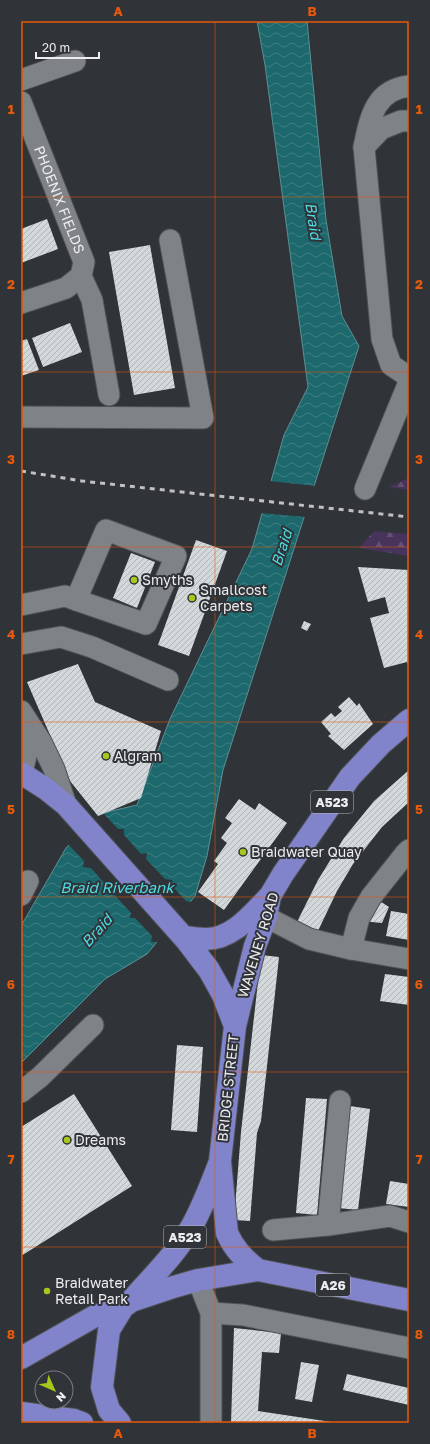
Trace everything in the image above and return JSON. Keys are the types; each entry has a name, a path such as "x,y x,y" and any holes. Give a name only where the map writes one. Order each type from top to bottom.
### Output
{"main road":[{"name":"WAVENEY ROAD","path":"235,1026 255,946 268,906 283,874 350,777 380,744 409,720"},
{"name":"A523","path":"21,774 46,789 66,805"},
{"name":"BRIDGE STREET","path":"66,805 178,931 209,970 223,995 235,1026 220,1161 227,1233 232,1244 243,1258 258,1270"},
{"path":"178,931 207,939 228,934 268,906"},
{"name":"BRIDGE STREET","path":"120,1423 110,1410 102,1387 109,1330 127,1304 172,1254 191,1227 200,1212 220,1161"},
{"name":"A26","path":"21,1358 95,1316 170,1288 198,1280 258,1270 408,1298"},
{"path":"21,1413 74,1420 82,1423"}],"street":[{"path":"21,80 75,61"},
{"path":"409,86 390,92 378,102 370,118 364,147 382,338 391,365 409,377"},
{"name":"PHOENIX FIELDS","path":"21,102 84,262 81,276 92,300 109,395"},
{"path":"364,147 381,128 401,121 409,121"},
{"path":"21,416 203,418 170,240"},
{"path":"21,303 66,288 81,276"},
{"path":"365,489 409,382"},
{"path":"21,605 66,596 76,600 146,624 176,556 106,530 76,600"},
{"path":"21,644 61,637 92,647 168,680"},
{"path":"21,711 27,752 21,774"},
{"path":"21,711 50,762 66,805"},
{"path":"351,949 358,918 372,897 409,850"},
{"path":"268,906 309,939 351,949 409,959"},
{"path":"21,1092 40,1077 93,1025"},
{"path":"328,1225 340,1101"},
{"path":"273,1230 328,1225 390,1216 409,1222"},
{"path":"198,1280 211,1313 211,1423"},
{"path":"211,1313 243,1315 409,1348"}],"green space":[{"path":"409,478 409,490 388,487"},
{"path":"374,531 409,534 409,556 359,548"}],"water":[{"name":"Braid Riverbank","path":"257,21 307,21 326,220 342,316 359,346 223,770 207,856 195,896 147,954 105,979 21,1063 21,926 66,848 103,813 137,805 170,719 252,549 284,435 308,387 265,65"}],"pier":[{"path":"269,481 316,486 306,517 260,513"},
{"path":"103,813 118,829 124,829 124,835 141,854 147,853 146,859 165,879 172,880 172,886 186,901 191,902 158,943 151,942 152,936 135,918 130,918 131,913 112,892 106,892 107,886 91,868 83,867 84,861 68,844"}],"building":[{"path":"47,219 58,249 21,263 21,229"},
{"path":"150,245 175,388 134,395 109,252"},
{"path":"70,323 82,352 43,367 32,338"},
{"path":"27,339 39,370 21,376 21,341"},
{"name":"Smallcost Carpets","path":"196,540 227,551 189,656 158,645"},
{"name":"Smyths","path":"131,553 155,562 137,608 113,598"},
{"path":"358,567 409,570 409,667 407,662 384,668 370,618 389,613 385,597 368,602"},
{"path":"304,621 311,624 307,631 301,628"},
{"name":"Algram","path":"78,664 95,702 161,731 141,798 98,816 70,781 27,682"},
{"path":"349,697 357,706 359,703 373,724 344,750 328,736 331,734 321,722 331,713 335,717 342,711 338,707"},
{"path":"409,770 409,802 382,827 353,864 337,891 317,933 297,922 318,880 344,838 374,801"},
{"name":"Braidwater Quay","path":"239,799 255,810 259,803 287,823 224,910 198,892 218,864 214,861 227,843 221,838 232,823 225,818"},
{"path":"375,898 389,907 382,923 362,921"},
{"path":"391,911 409,914 409,940 386,936"},
{"path":"261,955 279,957 261,1121 257,1133 250,1221 234,1220 241,1132"},
{"path":"385,974 409,977 409,1005 380,1001"},
{"path":"177,1045 203,1047 197,1132 171,1130"},
{"path":"74,1094 132,1186 21,1256 21,1127"},
{"path":"306,1098 327,1099 317,1215 296,1213"},
{"path":"350,1106 370,1109 358,1210 338,1208"},
{"path":"390,1181 409,1184 409,1207 386,1204"},
{"path":"234,1328 281,1333 279,1353 262,1352 258,1411 338,1423 231,1423"},
{"path":"301,1362 319,1365 312,1402 295,1399"},
{"path":"347,1374 409,1388 409,1405 343,1390"}],"railway":[{"path":"21,471 82,481 409,517"}],"place":[{"name":"Smyths","path":"134,580"},
{"name":"Smallcost Carpets","path":"192,598"},
{"name":"Algram","path":"106,756"},
{"name":"Braidwater Quay","path":"243,852"},
{"name":"Dreams","path":"67,1140"},
{"name":"Braidwater Retail Park","path":"47,1291"}],"water label":[{"name":"Braid","path":"313,221"},
{"name":"Braid","path":"282,548"},
{"name":"Braid","path":"97,931"}]}
